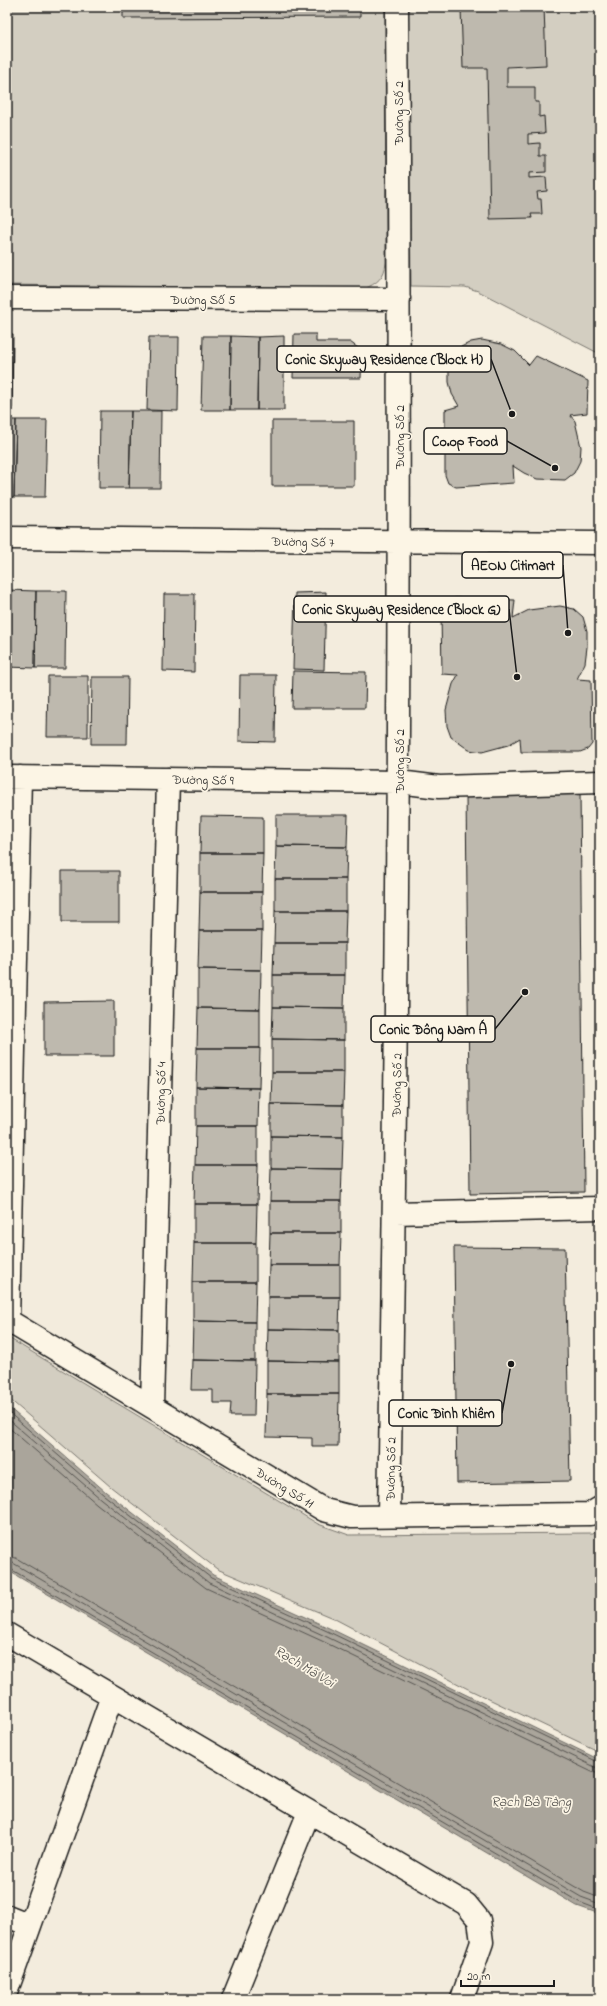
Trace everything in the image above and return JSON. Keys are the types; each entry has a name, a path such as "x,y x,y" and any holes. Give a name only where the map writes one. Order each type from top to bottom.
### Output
{"street":[{"name":"Đường Số 2","path":"389,1515 395,1213 399,782 399,299 397,7"},
{"name":"Đường Số 5","path":"7,298 399,299"},
{"name":"Đường Số 7","path":"7,538 600,543"},
{"name":"Đường Số 9","path":"14,777 399,782 439,787 600,782"},
{"path":"8,1320 14,777"},
{"name":"Đường Số 4","path":"152,1407 168,778"},
{"path":"395,1213 600,1208"},
{"name":"Đường Số 11","path":"8,1320 324,1510 352,1517 389,1515 590,1514 600,1508"},
{"path":"7,1634 466,1904 478,1920 482,1942 462,1999"},
{"path":"7,1990 112,1696"},
{"path":"233,1999 309,1812"},
{"path":"7,1916 30,1925"}],"shaded area":[{"path":"7,7 385,7 386,262 382,276 372,285 363,289 7,285"},
{"path":"408,7 600,7 600,354 478,291 465,287 411,286"},
{"path":"7,1337 318,1524 349,1535 593,1533 600,1527 600,1752 470,1690 335,1619 217,1569 111,1487 7,1397"}],"water":[{"name":"Rạch Bà Tàng","path":"7,1406 106,1492 213,1575 329,1628 600,1760 600,1914 577,1906 7,1570"}],"building":[{"path":"123,7 360,7 360,17 123,18"},
{"path":"461,7 544,7 546,65 507,67 507,87 535,87 535,102 539,102 539,117 544,116 545,133 528,134 528,144 540,143 540,156 546,156 546,172 529,173 529,178 546,177 547,191 537,192 538,199 541,199 542,214 531,214 532,218 490,219 487,68 463,68"},
{"path":"7,334 13,334 12,408 7,408"},
{"path":"294,334 316,334 316,342 350,342 362,351 361,378 293,378"},
{"path":"203,336 231,336 230,410 201,410"},
{"path":"231,336 258,337 257,410 230,410"},
{"path":"284,336 284,410 257,410 258,337"},
{"path":"149,337 179,337 178,411 147,410"},
{"path":"482,340 501,344 515,351 529,365 536,356 588,381 587,413 570,415 575,421 581,447 580,461 574,473 565,480 537,479 513,466 514,483 456,487 448,483 445,475 445,410 459,406 452,394 449,382 449,360 457,349 471,342"},
{"path":"100,411 131,411 129,488 99,488"},
{"path":"131,411 161,411 160,488 129,488"},
{"path":"7,420 16,420 14,497 7,497"},
{"path":"16,420 47,420 45,497 14,497"},
{"path":"272,421 354,421 354,486 272,486"},
{"path":"7,590 36,591 35,668 7,667"},
{"path":"36,591 66,591 65,668 35,668"},
{"path":"326,592 324,670 293,669 295,593"},
{"path":"164,594 195,594 194,672 163,671"},
{"path":"455,598 515,600 513,618 529,610 560,606 574,609 583,617 587,631 587,647 585,663 577,679 591,680 592,744 588,749 580,752 521,752 520,738 508,745 482,752 469,750 451,737 447,726 446,710 453,684 458,675 442,674 441,614 446,603"},
{"path":"293,671 366,672 365,708 292,708"},
{"path":"240,675 276,675 275,742 239,741"},
{"path":"48,676 88,676 88,737 47,737"},
{"path":"92,677 128,677 127,744 91,744"},
{"path":"580,791 584,1192 470,1194 466,793"},
{"path":"276,815 348,815 347,847 276,846"},
{"path":"201,816 263,817 263,853 200,853"},
{"path":"276,846 347,847 346,879 275,879"},
{"path":"200,853 263,853 262,892 200,892"},
{"path":"62,871 119,871 119,922 62,922"},
{"path":"275,879 346,879 346,911 275,911"},
{"path":"200,892 262,892 262,931 199,931"},
{"path":"275,911 346,911 345,943 274,943"},
{"path":"199,931 262,931 261,970 198,969"},
{"path":"274,943 345,943 345,975 273,975"},
{"path":"198,969 261,970 260,1009 198,1008"},
{"path":"273,975 345,975 344,1008 273,1007"},
{"path":"114,1001 114,1056 44,1056 44,1002"},
{"path":"273,1007 344,1008 344,1040 272,1039"},
{"path":"198,1008 260,1009 260,1048 197,1048"},
{"path":"272,1039 344,1040 344,1072 272,1072"},
{"path":"197,1048 260,1048 259,1088 196,1087"},
{"path":"272,1072 344,1072 343,1105 271,1104"},
{"path":"196,1087 259,1088 258,1126 196,1126"},
{"path":"271,1104 343,1105 343,1137 271,1136"},
{"path":"196,1126 258,1126 258,1165 195,1165"},
{"path":"271,1136 343,1137 342,1169 271,1168"},
{"path":"195,1165 258,1165 257,1204 194,1204"},
{"path":"271,1168 342,1169 341,1201 270,1201"},
{"path":"270,1201 341,1201 341,1233 270,1233"},
{"path":"194,1204 257,1204 256,1243 194,1243"},
{"path":"270,1233 341,1233 340,1265 269,1265"},
{"path":"194,1243 256,1243 256,1282 193,1282"},
{"path":"454,1247 565,1248 570,1481 457,1483"},
{"path":"269,1265 340,1265 340,1297 268,1297"},
{"path":"193,1282 256,1282 255,1322 193,1321"},
{"path":"268,1297 340,1297 339,1330 268,1329"},
{"path":"193,1321 255,1322 255,1361 192,1360"},
{"path":"268,1329 339,1330 339,1362 267,1361"},
{"path":"192,1360 255,1361 254,1416 230,1416 231,1403 213,1403 213,1390 191,1390"},
{"path":"267,1361 339,1362 339,1394 267,1394"},
{"path":"267,1394 339,1394 338,1446 312,1446 312,1438 266,1437"}],"place":[{"name":"Conic Skyway Residence (Block H)","path":"512,414"},
{"name":"Co.op Food","path":"555,468"},
{"name":"AEON Citimart","path":"568,633"},
{"name":"Conic Skyway Residence (Block G)","path":"517,677"},
{"name":"Conic Đông Nam Á","path":"525,992"},
{"name":"Conic Đình Khiêm","path":"511,1364"}],"water label":[{"name":"Rạch Mã Voi","path":"305,1666"}]}
